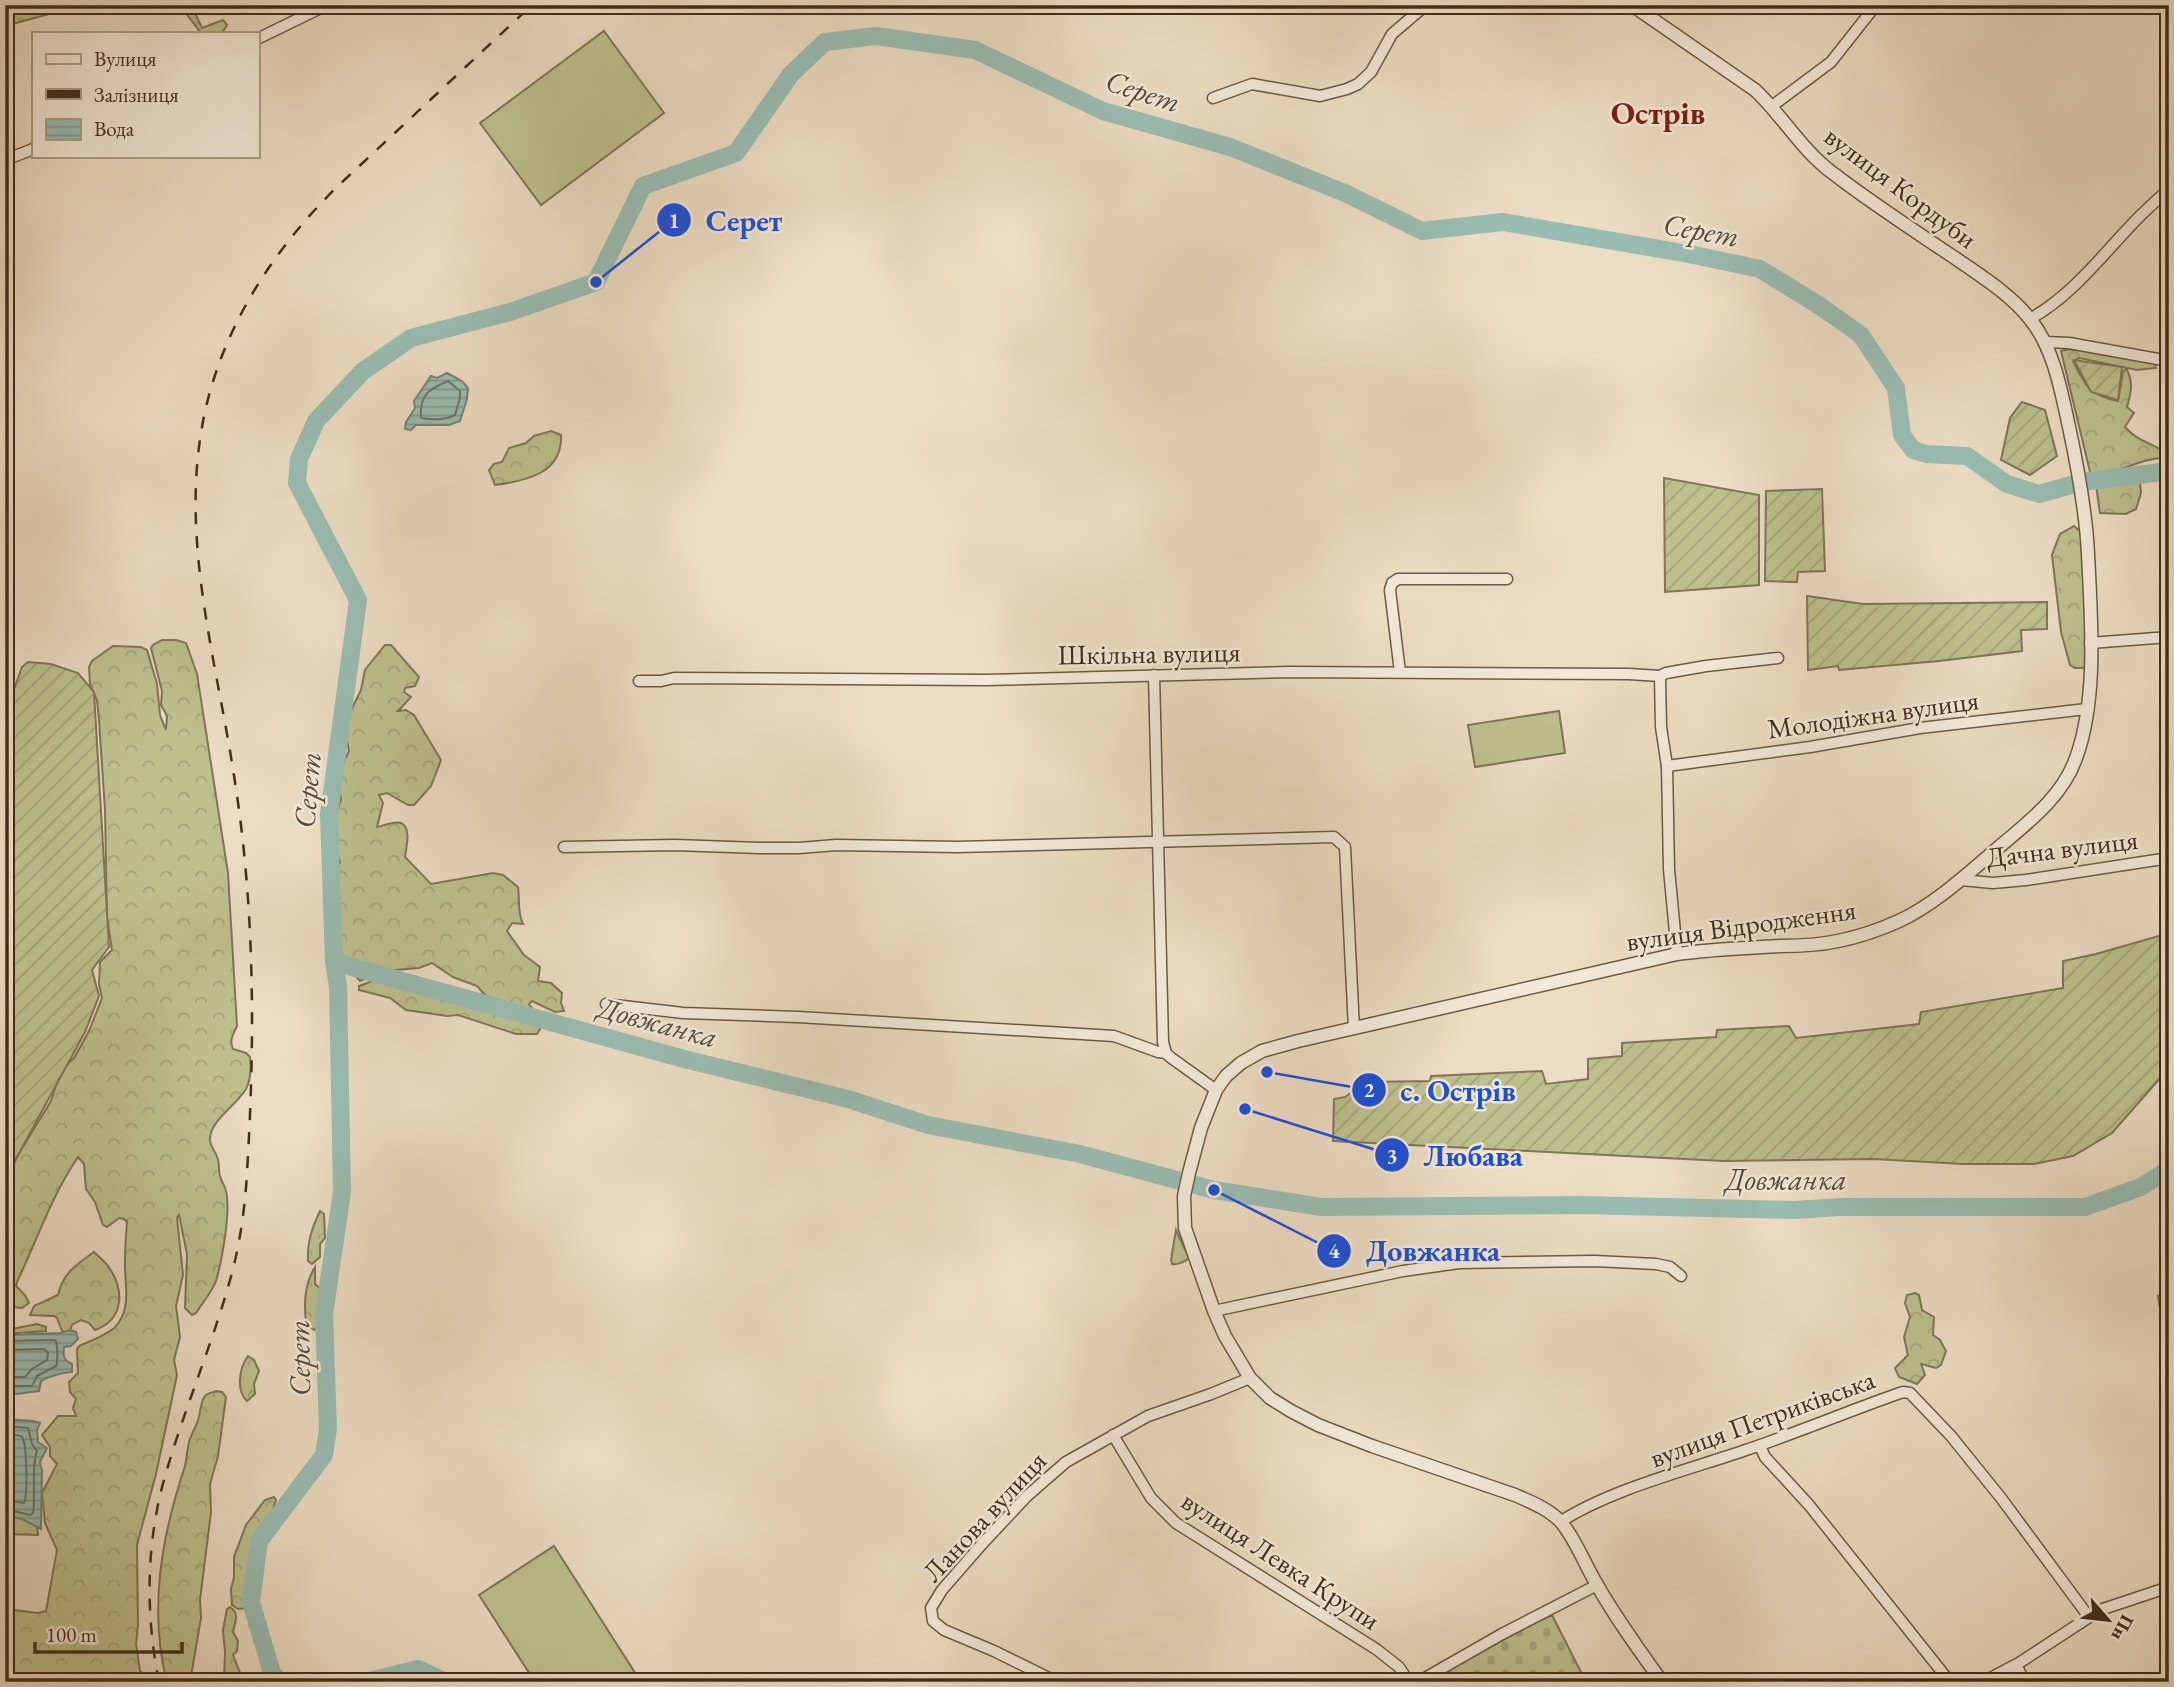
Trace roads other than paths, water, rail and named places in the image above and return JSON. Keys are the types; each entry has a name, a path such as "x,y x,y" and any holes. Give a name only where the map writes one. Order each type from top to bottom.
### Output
{"street":[{"path":"259,38 327,5"},
{"path":"1213,98 1252,84 1320,96 1347,89 1358,84 1370,72 1392,34 1426,5"},
{"name":"вулиця Кордуби","path":"1632,5 1731,72 1772,106 1785,125 1830,172 1981,276 2010,298 2030,319 2045,342 2060,384 2086,520"},
{"path":"1772,106 1831,62 1876,5"},
{"path":"5,160 32,149"},
{"path":"2030,319 2051,307 2095,266 2137,219 2169,189"},
{"path":"2045,342 2069,343 2169,361"},
{"name":"вулиця Відродження","path":"1560,1522 1535,1503 1318,1425 1270,1398 1250,1378 1225,1336 1214,1311 1185,1228 1184,1196 1189,1173 1201,1128 1216,1090 1226,1076 1241,1063 1262,1051 1298,1041 1677,954 1834,942 1868,933 1900,920 1931,902 1961,880 2043,808 2064,783 2079,749 2090,676 2086,520"},
{"path":"1400,672 1390,590 1392,583 1398,579 1507,579"},
{"path":"2090,643 2169,637"},
{"name":"Шкільна вулиця","path":"639,681 661,681 674,677 986,680 1400,672 1660,676 1706,666 1779,658"},
{"path":"1154,675 1163,1042 1166,1053"},
{"path":"1660,676 1661,727 1667,766 1669,869 1677,954"},
{"name":"Молодіжна вулиця","path":"1667,766 1810,747 1920,728 2086,709"},
{"path":"564,848 675,845 772,848 836,845 957,847 1334,837 1345,847 1354,1029"},
{"name":"Дачна вулиця","path":"1961,880 1993,883 2026,880 2169,858"},
{"path":"606,1004 683,1013 799,1017 1114,1036 1166,1053 1216,1090"},
{"path":"1214,1311 1403,1271 1459,1263 1607,1261 1670,1267 1681,1276"},
{"name":"Ланова вулиця","path":"1057,1682 944,1630 933,1621 931,1608 942,1590 1027,1496 1066,1462 1149,1416 1250,1378"},
{"name":"вулиця Петриківська","path":"1560,1522 1621,1492 1760,1446 1903,1392 1910,1393 1951,1436 2001,1498 2089,1617"},
{"name":"вулиця Левка Крупи","path":"1113,1435 1151,1498 1176,1523 1376,1649 1399,1667 1409,1682"},
{"path":"1760,1446 1765,1457 1809,1505 1951,1682"},
{"path":"1560,1522 1575,1543 1597,1585 1662,1682"},
{"path":"1418,1682 1502,1633 1597,1585"},
{"path":"1983,1682 2016,1665 2100,1610 2169,1587"},
{"path":"2016,1665 2025,1682"}],"water":[{"path":"447,373 462,381 468,388 460,421 449,425 416,425 411,430 405,429 406,422 415,408 414,401 431,376 437,378"},
{"path":"70,1330 76,1332 78,1339 71,1346 64,1347 64,1357 72,1364 72,1372 41,1381 39,1391 16,1394 5,1392 5,1335 61,1333"},
{"path":"5,1419 40,1423 37,1430 38,1442 47,1448 40,1462 41,1529 22,1519 5,1515"}],"waterway":[{"name":"Серет","path":"280,1682 272,1673 251,1602 259,1541 324,1455 328,1429 324,1314 342,1192 338,986 334,962 329,815 358,600 297,483 299,459 316,421 363,371 411,338 510,312 596,282 643,186 736,153 791,74 825,42 876,36 975,50 1103,111 1230,147 1345,193 1422,231 1503,222 1760,269 1861,335 1896,388 1902,435 1913,450 1926,454 1967,456 2007,484 2039,494 2082,482 2169,471"},
{"name":"Довжанка","path":"334,962 684,1059 848,1099 928,1125 1080,1154 1214,1190 1321,1207 1581,1205 1795,1210 1840,1207 2085,1207 2141,1187 2169,1169"},
{"name":"Серет","path":"365,1682 418,1669 446,1682"}],"railway":[{"path":"159,1682 150,1603 154,1524 173,1450 221,1310 235,1259 245,1201 250,1123 252,977 242,830 204,608 196,521 196,477 208,398 233,330 250,298 290,239 339,185 532,5"}],"place":[{"name":"Серет","path":"596,282"},
{"name":"с. Острів","path":"1267,1072"},
{"name":"Любава","path":"1245,1109"},
{"name":"Довжанка","path":"1214,1190"}],"district":[{"name":"Острів","path":"1658,113"}]}
